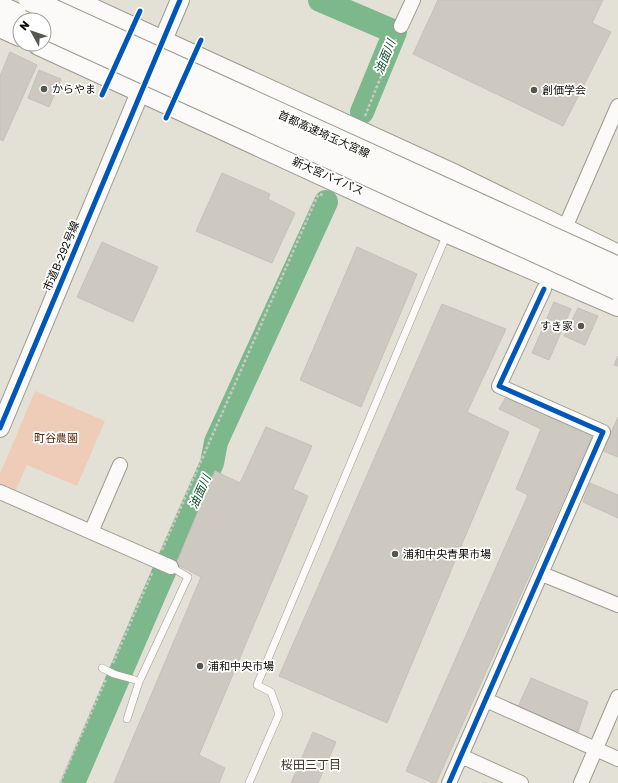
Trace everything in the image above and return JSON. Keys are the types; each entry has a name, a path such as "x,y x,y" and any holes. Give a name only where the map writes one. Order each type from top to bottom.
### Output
{"highway":[{"name":"首都高速埼玉大宮線","path":"30,0 618,268"},
{"path":"55,0 102,46 151,67 242,111 312,170"},
{"path":"71,0 163,41 470,184 618,256"},
{"path":"0,7 12,13"},
{"path":"0,26 12,31"},
{"name":"首都高速埼玉大宮線","path":"52,31 618,289"},
{"name":"新大宮バイパス","path":"52,50 448,232 618,305"},
{"path":"448,232 470,184"}],"street":[{"name":"市道B-292号線","path":"0,428 140,91 180,0"},
{"path":"401,26 413,0"},
{"path":"564,230 618,106"},
{"path":"449,783 542,574 602,432 499,386 544,289"},
{"path":"91,532 120,465"},
{"path":"0,492 163,564"},
{"path":"542,574 618,605"},
{"path":"581,783 618,697"},
{"path":"486,700 618,759"},
{"path":"461,756 521,783"}],"lane":[{"path":"249,783 279,714 271,692 257,685 448,232"},
{"path":"127,718 139,681 188,577 163,564"},
{"path":"102,668 111,673 139,681"}],"path":[{"path":"365,116 401,26"},
{"path":"60,783 163,564 317,197 319,194 325,196"}],"green space":[{"name":"町谷農園","path":"35,391 105,421 77,486 27,465 15,492 0,486 0,474"}],"building":[{"name":"創価学会","path":"438,0 603,0 592,23 611,32 563,126 413,54"},
{"path":"10,52 37,65 3,141 0,139 0,76"},
{"name":"からやま","path":"39,70 61,79 49,107 28,98"},
{"path":"222,173 270,194 268,199 295,213 272,263 196,231"},
{"path":"102,242 158,267 133,322 77,297"},
{"path":"357,247 417,274 361,407 300,380"},
{"path":"554,302 571,309 549,360 532,353"},
{"name":"浦和中央青果市場","path":"442,304 506,329 467,412 509,432 387,723 279,676"},
{"name":"すき家","path":"578,308 598,316 585,345 564,336"},
{"path":"618,356 618,366 614,365"},
{"path":"506,397 592,436 436,783 433,783 406,771 528,495 516,489 541,429 499,409"},
{"path":"618,417 618,457 603,451"},
{"name":"浦和中央市場","path":"266,427 312,446 293,489 308,496 199,755 225,768 219,783 114,783 201,577 176,564 215,471 240,483"},
{"path":"590,483 618,495 618,518 583,502"},
{"path":"531,678 588,702 578,732 518,707"},
{"path":"313,732 336,742 318,783 291,783"}],"waterway":[{"name":"油面川","path":"320,0 395,32 362,112"},
{"name":"油面川","path":"390,30 392,25"},
{"name":"油面川","path":"73,783 212,463 216,442 326,202"}],"cycle path":[{"path":"0,428 180,0"},
{"path":"102,95 140,11"},
{"path":"166,118 201,40"},
{"path":"449,783 603,432 499,386 544,289"}],"place":[{"name":"からやま","path":"44,89"},
{"name":"創価学会","path":"534,90"},
{"name":"すき家","path":"581,326"},
{"name":"浦和中央青果市場","path":"395,554"},
{"name":"浦和中央市場","path":"200,666"}],"district":[{"name":"桜田三丁目","path":"311,765"}]}
